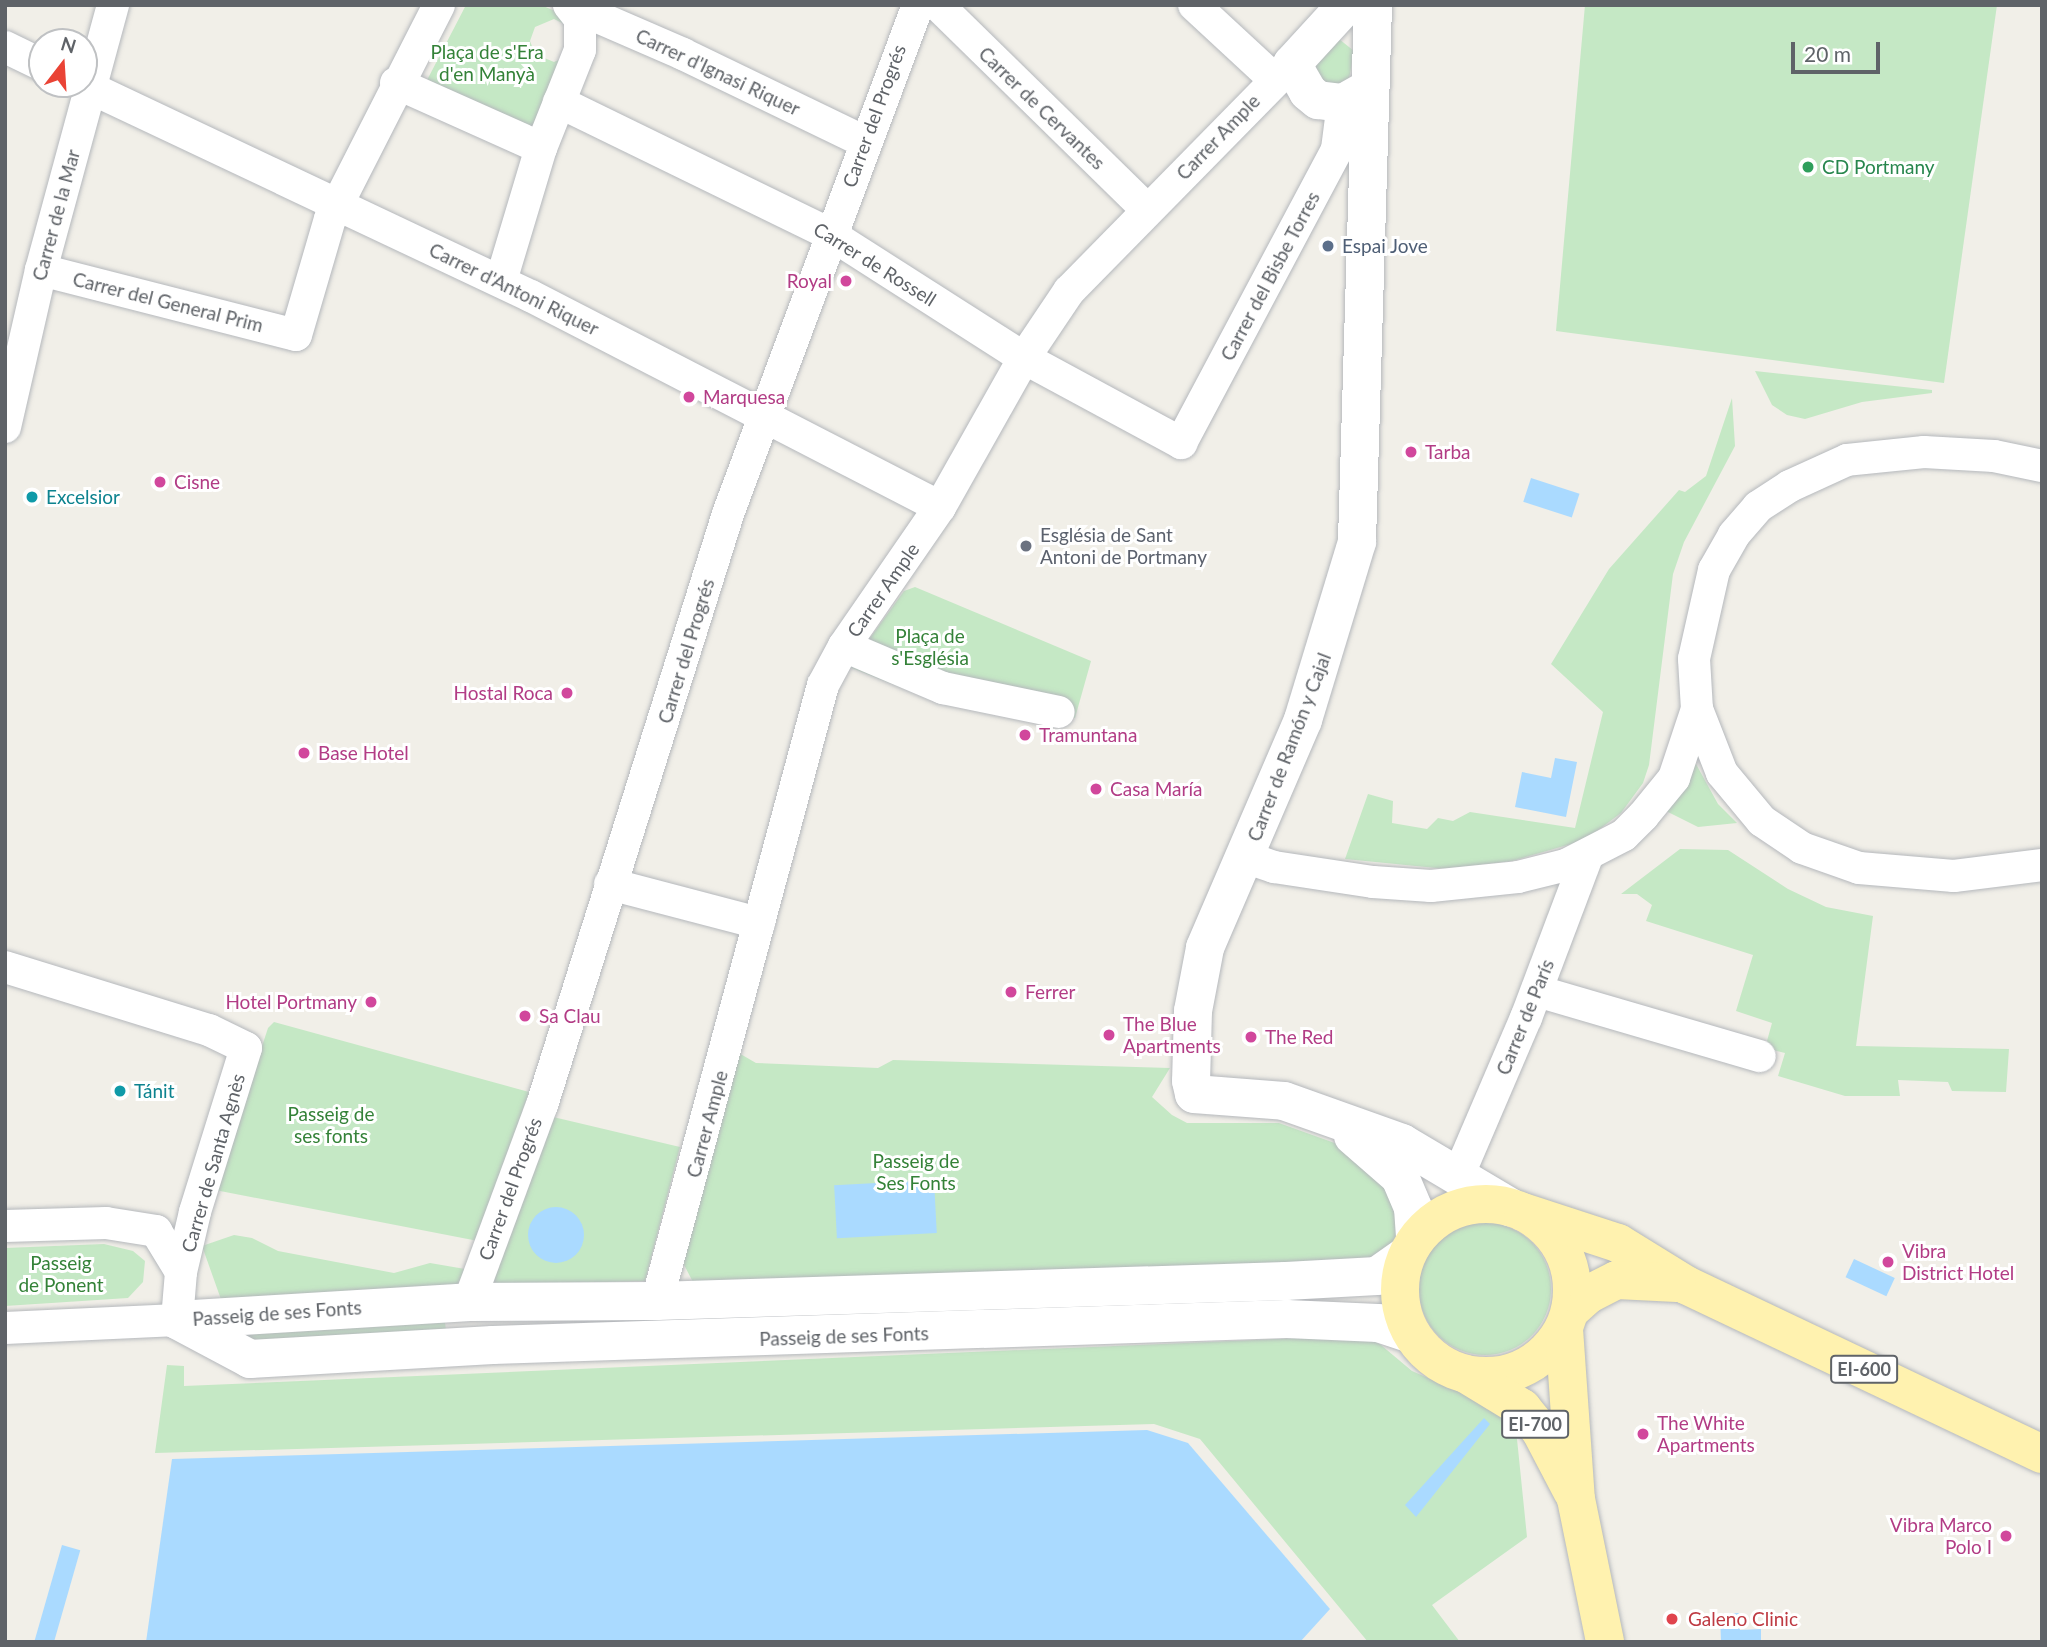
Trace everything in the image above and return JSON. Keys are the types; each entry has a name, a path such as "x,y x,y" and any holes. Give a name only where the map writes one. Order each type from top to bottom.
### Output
{"main road":[{"path":"1478,1204 1517,1210 1547,1229 1564,1253 1572,1280 1567,1319 1547,1352 1523,1368 1495,1376 1466,1374 1435,1360 1411,1334 1399,1287 1411,1248 1430,1224 1457,1209 1478,1204"},
{"name":"EI-600","path":"1517,1210 1618,1243 1686,1285 2042,1454"},
{"name":"EI-600","path":"1567,1319 1589,1294 1628,1278 1686,1285"},
{"name":"EI-700","path":"1567,1319 1576,1499 1605,1642"},
{"name":"EI-700","path":"1466,1374 1522,1408 1540,1430 1576,1499"}],"street":[{"name":"Carrer de la Mar","path":"98,50 113,5"},
{"path":"336,205 396,83 439,5"},
{"path":"501,282 541,148 583,36 580,19 569,5"},
{"name":"Carrer d'Ignasi Riquer","path":"569,5 683,54 865,142"},
{"name":"Carrer del Progrés","path":"469,1301 542,1105 729,511 830,234 918,5"},
{"name":"Carrer de Cervantes","path":"938,5 1147,211"},
{"path":"1194,5 1307,92 1330,104 1356,96"},
{"name":"Carrer de Ramón y Cajal","path":"1373,5 1371,43 1356,96 1357,542 1303,720 1245,858 1218,913 1195,983 1189,1059 1194,1094 1284,1101 1402,1143 1517,1210"},
{"path":"1339,13 1347,25 1371,43"},
{"name":"Carrer Ample","path":"657,1301 813,715 844,646 940,507 1024,358 1069,291 1339,13"},
{"path":"5,47 28,58"},
{"path":"396,83 541,148"},
{"name":"Carrer d'Antoni Riquer","path":"98,92 501,282 765,414 940,507"},
{"name":"Carrer del Bisbe Torres","path":"1181,443 1338,149 1356,96"},
{"name":"Carrer de la Mar","path":"5,427 9,394 83,98"},
{"name":"Carrer de Rossell","path":"559,102 830,234 1024,358 1181,443"},
{"name":"Carrer del General Prim","path":"41,270 296,335 336,205"},
{"path":"2042,466 1994,456 1924,452 1847,460 1790,486 1758,507 1734,535 1714,570 1694,659 1697,709 1722,774 1762,821 1801,848 1859,868 1954,876 2042,865"},
{"path":"844,646 943,688 1059,712"},
{"path":"1245,858 1274,867 1373,883 1431,886 1518,877 1586,859 1643,816 1674,778 1697,709"},
{"name":"Carrer de París","path":"1459,1174 1537,991 1586,859"},
{"path":"610,884 759,923"},
{"name":"Carrer de Santa Agnès","path":"5,967 209,1030 247,1048 195,1212 181,1272 177,1320"},
{"path":"1537,991 1760,1056"},
{"name":"Carrer de Ramón y Cajal","path":"1326,1116 1400,1177 1413,1208 1411,1248"},
{"path":"5,1226 106,1223 156,1231 195,1212"},
{"path":"156,1231 181,1272"},
{"name":"Passeig de ses Fonts","path":"177,1320 469,1301 657,1301 1377,1276 1411,1248"},
{"path":"469,1301 493,1345"},
{"path":"645,1342 657,1301"},
{"name":"Passeig de ses Fonts","path":"177,1320 250,1359 493,1345 1287,1319 1378,1323 1411,1334"},
{"path":"5,1328 177,1320"}],"green space":[{"name":"Plaça de s'Era d'en Manyà","path":"466,5 541,5 564,15 573,25 573,43 573,47 535,137 425,84","holes":["554,19 566,25 573,43 567,56 554,62 535,54 530,41 535,27"]},
{"name":"CD Portmany","path":"1585,5 1997,5 1944,383 1556,331"},
{"path":"1339,39 1354,51 1348,85 1313,87 1313,53"},
{"path":"1755,371 1932,390 1932,393 1862,402 1805,419 1787,415 1772,405"},
{"path":"1732,398 1735,446 1684,542 1673,574 1649,765 1643,783 1621,813 1585,840 1512,861 1446,869 1345,859 1368,794 1393,801 1392,823 1427,829 1438,818 1453,821 1470,812 1575,828 1603,712 1551,664 1609,569 1679,490 1685,492 1706,476"},
{"name":"Plaça de s'Església","path":"915,587 1091,661 1075,718 1039,717 930,699 849,667 904,591"},
{"path":"1690,764 1696,764 1718,804 1737,823 1698,827 1664,810"},
{"path":"1680,849 1728,850 1788,889 1826,907 1873,916 1856,1046 2009,1049 2006,1092 1952,1091 1948,1082 1898,1080 1900,1096 1845,1096 1778,1076 1785,1053 1765,1048 1772,1023 1736,1011 1753,955 1646,921 1652,905 1637,894 1621,894"},
{"name":"Passeig de ses fonts","path":"274,1022 529,1092 478,1241 215,1190 268,1028"},
{"name":"Passeig de Ses Fonts","path":"737,1052 756,1063 878,1068 893,1060 1170,1068 1152,1097 1172,1115 1187,1123 1279,1123 1343,1146 1386,1180 1402,1217 1395,1242 1376,1261 695,1286 681,1259"},
{"path":"549,1116 680,1147 645,1281 486,1285"},
{"path":"1485,1223 1510,1228 1532,1242 1546,1264 1551,1289 1546,1314 1532,1336 1510,1350 1485,1355 1460,1350 1438,1336 1424,1314 1419,1289 1424,1264 1438,1242 1460,1228"},
{"path":"234,1235 252,1238 278,1251 394,1273 430,1263 465,1269 453,1295 223,1305 202,1246"},
{"name":"Passeig de Ponent","path":"104,1244 133,1251 145,1261 143,1282 128,1298 5,1306 5,1248"},
{"path":"444,1316 447,1337 253,1351 213,1326"},
{"path":"1369,1335 1412,1371 1483,1402 1504,1419 1517,1439 1527,1537 1432,1605 1460,1642 1368,1642 1200,1439 1154,1424 155,1453 167,1365 184,1366 184,1386"}],"water":[{"path":"1531,478 1580,494 1572,518 1523,502"},
{"path":"1555,758 1577,762 1566,817 1515,807 1522,772 1551,778"},
{"path":"934,1180 937,1233 837,1238 834,1185"},
{"path":"556,1207 567,1209 576,1215 582,1224 582,1246 576,1255 567,1261 556,1263 545,1261 536,1255 530,1246 528,1235 530,1224 536,1215 545,1209"},
{"path":"1854,1259 1895,1278 1886,1296 1846,1277"},
{"path":"1484,1418 1490,1424 1416,1517 1405,1505"},
{"path":"1147,1430 1188,1443 1330,1609 1300,1642 146,1642 172,1459"},
{"path":"62,1545 80,1550 54,1642 35,1640"},
{"path":"1739,1613 1740,1630 1761,1629 1761,1642 1721,1642 1720,1614"}],"place":[{"name":"CD Portmany","path":"1808,167"},
{"name":"Espai Jove","path":"1328,246"},
{"name":"Royal","path":"846,281"},
{"name":"Marquesa","path":"689,397"},
{"name":"Tarba","path":"1411,452"},
{"name":"Cisne","path":"160,482"},
{"name":"Excelsior","path":"32,497"},
{"name":"Església de Sant Antoni de Portmany","path":"1026,546"},
{"name":"Hostal Roca","path":"567,693"},
{"name":"Tramuntana","path":"1025,735"},
{"name":"Base Hotel","path":"304,753"},
{"name":"Casa María","path":"1096,789"},
{"name":"Ferrer","path":"1011,992"},
{"name":"Hotel Portmany","path":"371,1002"},
{"name":"Sa Clau","path":"525,1016"},
{"name":"The Blue Apartments","path":"1109,1035"},
{"name":"The Red","path":"1251,1037"},
{"name":"Tánit","path":"120,1091"},
{"name":"Vibra District Hotel","path":"1888,1262"},
{"name":"The White Apartments","path":"1643,1434"},
{"name":"Vibra Marco Polo I","path":"2006,1536"},
{"name":"Galeno Clinic","path":"1672,1619"}]}
